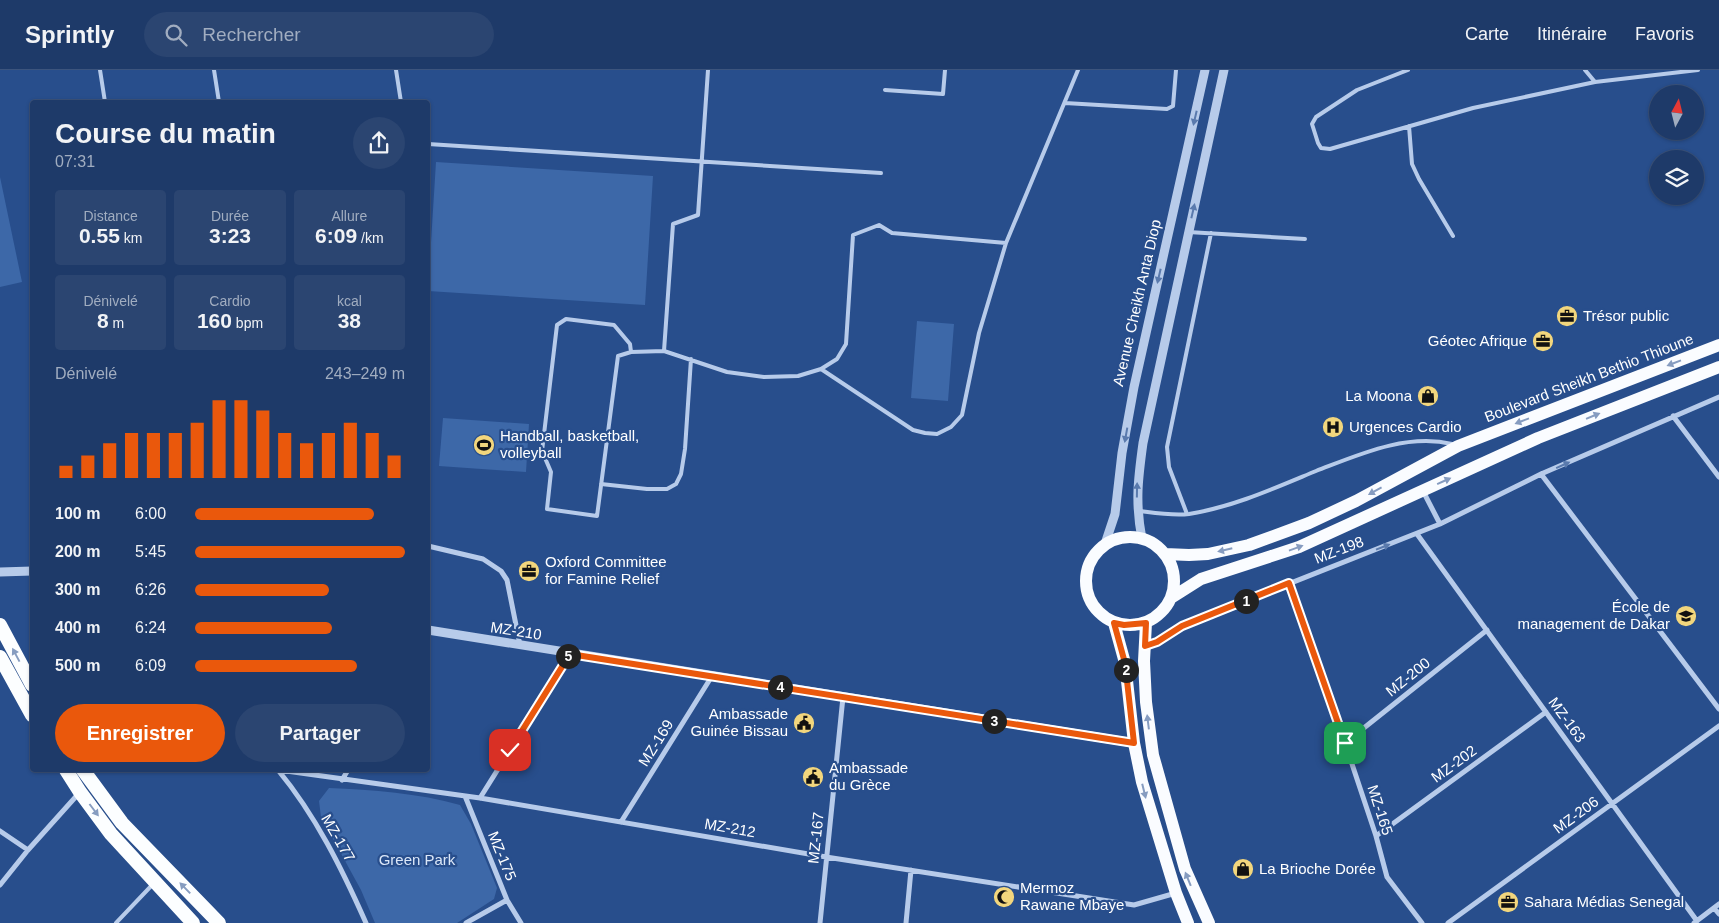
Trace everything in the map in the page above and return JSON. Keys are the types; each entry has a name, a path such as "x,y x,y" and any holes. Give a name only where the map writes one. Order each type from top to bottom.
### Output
{"highway":[{"path":"0,625 30,681"},
{"path":"0,657 30,711"},
{"path":"67,772 111,834 193,923"},
{"path":"84,772 122,823 219,923"}],"main road":[{"name":"Boulevard Sheikh Bethio Thioune","path":"1165,554 1189,556 1208,554 1249,544 1309,523 1356,501 1458,446 1719,345"},
{"path":"1171,598 1201,579 1299,547 1538,438 1719,367"},
{"path":"1130,537 1142,539 1158,547 1171,564 1174,575 1174,587 1171,598 1165,609 1146,623 1124,625 1114,623 1102,616 1092,606 1087,593 1085,579 1088,566 1095,553 1105,544 1117,539 1130,537"},
{"path":"1114,623 1125,663 1134,743 1146,801 1176,893 1188,923"},
{"path":"1146,623 1146,702 1153,755 1184,869 1209,923"}],"street":[{"name":"Avenue Cheikh Anta Diop","path":"1105,544 1115,514 1122,453 1134,387 1205,70"},
{"path":"1142,539 1137,511 1143,443 1224,70"},
{"name":"MZ-198","path":"1145,646 1157,642 1182,626 1440,524 1541,474 1719,396"},
{"path":"1673,416 1719,477"},
{"path":"1541,474 1719,709"},
{"path":"1423,490 1440,524"},
{"name":"MZ-163","path":"1417,534 1695,922"},
{"path":"430,546 483,559 501,571 507,580 520,645"},
{"path":"0,572 30,571"},
{"name":"MZ-165","path":"1289,583 1345,743 1376,836 1387,877 1422,923"},
{"name":"MZ-200","path":"1345,743 1487,630"},
{"name":"MZ-210","path":"430,632 1134,743"},
{"path":"480,798 570,654"},
{"name":"MZ-169","path":"621,822 712,676"},
{"name":"MZ-167","path":"820,923 843,697"},
{"name":"MZ-202","path":"1376,836 1546,712"},
{"name":"MZ-206","path":"1448,923 1719,726"},
{"name":"MZ-177","path":"280,772 295,791 330,847 366,923"},
{"name":"MZ-212","path":"291,772 480,798 826,857 1134,905 1176,893"},
{"path":"342,780 347,772"},
{"path":"0,885 28,850 80,792"},
{"name":"MZ-175","path":"465,796 507,900 520,923"},
{"path":"0,831 28,850"},
{"path":"906,923 911,870"},
{"path":"466,923 507,900"},
{"path":"1695,922 1717,906 1719,914"}],"lane":[{"path":"100,70 105,100"},
{"path":"214,70 219,100"},
{"path":"396,70 401,100"},
{"path":"664,351 673,224 698,215 708,70"},
{"path":"885,90 943,94 945,70"},
{"path":"821,369 913,430 925,434 937,434 951,427 962,415 979,333 1006,243 1078,70"},
{"path":"1065,103 1168,109 1173,106 1176,70"},
{"path":"1408,70 1357,90 1316,117 1312,124 1321,148 1330,149 1472,108 1595,82 1698,70"},
{"path":"1585,70 1595,82"},
{"path":"1660,74 1665,70"},
{"path":"1409,126 1412,164 1453,236"},
{"path":"430,144 881,173"},
{"path":"631,352 630,344 614,325 566,319 557,325 542,451 551,472 547,509 597,516 618,356 631,352 664,351 727,372 764,377 798,376 821,369 837,359 846,344 853,235 879,225 892,232 1006,243"},
{"path":"1188,232 1305,239"},
{"path":"1187,514 1169,467 1166,447 1211,233"},
{"path":"601,484 647,489 668,489 676,484 682,474 691,360"},
{"path":"1137,511 1187,514 1255,496 1345,460 1389,445 1439,441 1458,446"},
{"path":"116,923 155,881"}],"green space":[{"path":"436,162 653,176 645,305 430,291 430,259"},
{"path":"0,177 22,282 0,287"},
{"path":"917,321 954,324 948,401 911,398"},
{"name":"Handball, basketball, volleyball","path":"443,418 529,424 526,472 439,466"},
{"name":"Green Park","path":"329,788 412,795 460,805 471,824 497,888 494,899 457,923 375,923 361,890 321,817 319,801"}],"place":[{"name":"Trésor public","path":"1567,316"},
{"name":"Géotec Afrique","path":"1543,341"},
{"name":"La Moona","path":"1428,396"},
{"name":"Urgences Cardio","path":"1333,427"},
{"name":"Handball, basketball, volleyball","path":"484,445"},
{"name":"Oxford Committee for Famine Relief","path":"529,571"},
{"name":"École de management de Dakar","path":"1686,616"},
{"name":"Ambassade Guinée Bissau","path":"804,723"},
{"name":"Ambassade du Grèce","path":"813,777"},
{"name":"La Brioche Dorée","path":"1243,869"},
{"name":"Mermoz Rawane Mbaye","path":"1004,897"},
{"name":"Sahara Médias Senegal","path":"1508,902"}],"route":[{"path":"510,750 570,654 1134,743 1125,663 1114,623 1135,625 1146,623 1145,646 1157,642 1182,626 1289,583 1345,743"}]}
